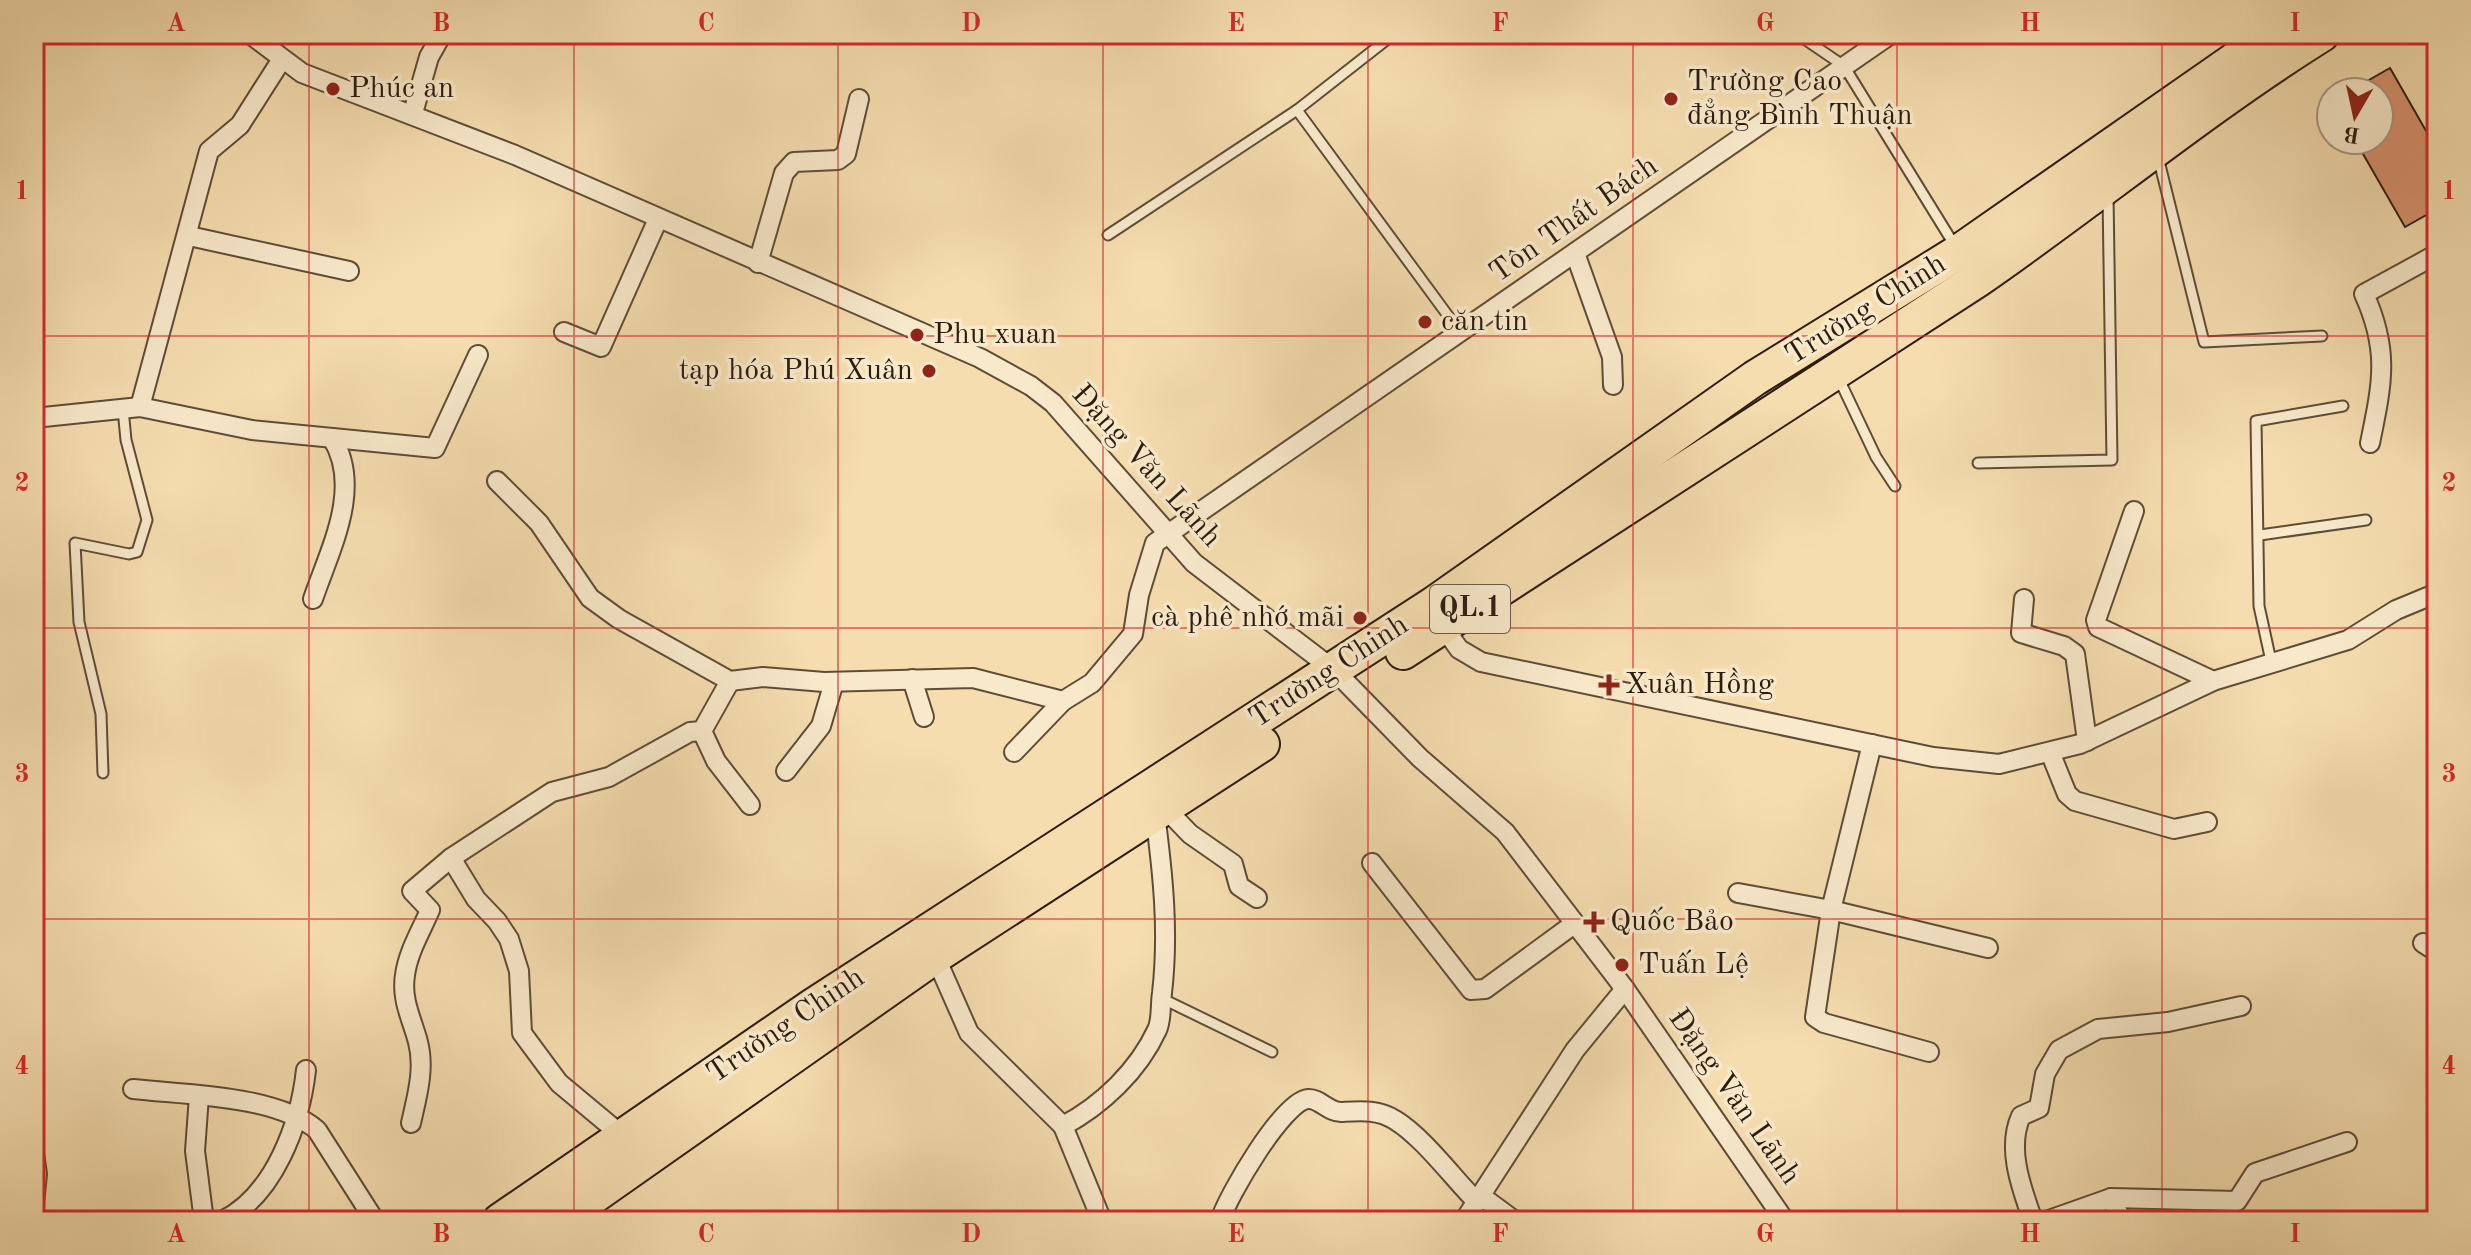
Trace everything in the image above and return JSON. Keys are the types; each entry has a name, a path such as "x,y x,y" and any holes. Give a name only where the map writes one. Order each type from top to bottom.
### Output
{"highway":[{"name":"Trường Chinh","path":"1438,616 1755,378 1959,252 2272,34"},
{"name":"Trường Chinh","path":"500,1221 568,1201 614,1157 813,1006 1438,616 1836,373 1977,280 2266,69 2322,34"},
{"name":"Trường Chinh","path":"614,1157 1160,811 1340,679"}],"street":[{"name":"Đặng Văn Lãnh","path":"250,34 302,73 413,113 980,358 1031,386 1079,430 1194,563 1340,679 1420,758 1505,832 1625,989 1785,1221"},
{"path":"413,113 429,57 442,34"},
{"name":"Tôn Thất Bách","path":"1169,533 1891,34"},
{"path":"132,408 189,236 209,151 240,125 282,59"},
{"path":"758,263 784,173 794,162 838,160 846,154 859,99"},
{"path":"564,332 601,347 658,219"},
{"path":"189,236 349,271"},
{"path":"1575,253 1612,357 1613,385"},
{"path":"2370,443 2384,355 2364,294 2437,254"},
{"path":"34,418 132,408 191,421 435,448 478,355"},
{"path":"313,599 344,499 345,463 332,438"},
{"path":"497,481 539,523 590,598 619,619 730,681 763,677 834,682 985,680 1063,701"},
{"path":"2134,511 2096,620 2098,627 2213,681"},
{"path":"1014,752 1063,701 1092,683 1133,634 1139,595 1155,543 1169,533"},
{"path":"1438,616 1459,649 1481,662 1982,764 2050,752 2087,741 2213,681 2348,640 2396,610 2437,593"},
{"path":"2024,599 2021,633 2064,646 2075,654 2087,741"},
{"path":"2075,654 2098,627"},
{"path":"912,679 924,717"},
{"path":"702,731 730,681"},
{"path":"786,771 821,726 834,682"},
{"path":"702,731 716,761 750,805"},
{"path":"411,1123 422,1071 418,1041 407,1016 405,976 413,947 430,910 412,891 451,858 552,792 609,777 690,732 702,731"},
{"path":"1872,744 1831,910 1815,1017 1824,1023 1929,1052"},
{"path":"2050,752 2067,794 2075,801 2174,829 2207,822"},
{"path":"1160,811 1233,864 1239,886 1257,898"},
{"path":"1063,1126 1088,1113 1135,1066 1158,1028 1166,951 1166,892 1160,811"},
{"path":"451,858 476,899 509,939 519,971 522,1033 614,1157"},
{"path":"1372,863 1471,990 1485,989 1574,924"},
{"path":"1738,893 1831,910 1988,948"},
{"path":"935,956 969,1033 1063,1126 1102,1221"},
{"path":"1464,1221 1575,1050 1625,989"},
{"path":"2033,1221 2017,1167 2017,1124 2021,1116 2039,1108 2045,1074 2059,1050 2098,1029 2168,1022 2241,1006"},
{"path":"222,1221 245,1209 278,1164 306,1070"},
{"path":"133,1089 199,1096 294,1116 317,1130 375,1221"},
{"path":"199,1096 195,1151 204,1221"},
{"path":"1220,1221 1241,1174 1270,1135 1303,1100 1311,1099 1336,1112 1369,1111 1398,1121 1479,1199 1515,1221"},
{"path":"2046,1221 2111,1198 2237,1201 2255,1173 2347,1142"},
{"path":"34,1153 37,1174 34,1203"},
{"path":"2111,1198 2122,1221"}],"lane":[{"path":"1108,235 1297,110 1394,34"},
{"path":"1797,34 1844,66 1959,252"},
{"path":"1297,110 1460,332"},
{"path":"2156,150 2204,342 2322,336"},
{"path":"1978,463 2112,460 2107,187"},
{"path":"1836,373 1876,457 1895,486"},
{"path":"2271,661 2259,606 2256,421 2343,406"},
{"path":"103,773 101,714 79,622 75,543 129,554 137,552 144,536 147,520 126,440 132,408"},
{"path":"2260,535 2366,520"},
{"path":"1161,998 1272,1052"}],"building":[{"path":"2390,68 2395,76 2376,76"},
{"path":"2395,77 2437,150 2437,209 2405,227 2364,156 2395,156"}],"place":[{"name":"Phúc an","path":"333,89"},
{"name":"Trường Cao đẳng Bình Thuận","path":"1671,99"},
{"name":"căn tin","path":"1425,322"},
{"name":"Phu xuan","path":"917,335"},
{"name":"tạp hóa Phú Xuân","path":"929,371"},
{"name":"cà phê nhớ mãi","path":"1360,618"},
{"name":"Xuân Hồng","path":"1609,685"},
{"name":"Quốc Bảo","path":"1594,922"},
{"name":"Tuấn Lệ","path":"1622,965"}]}
